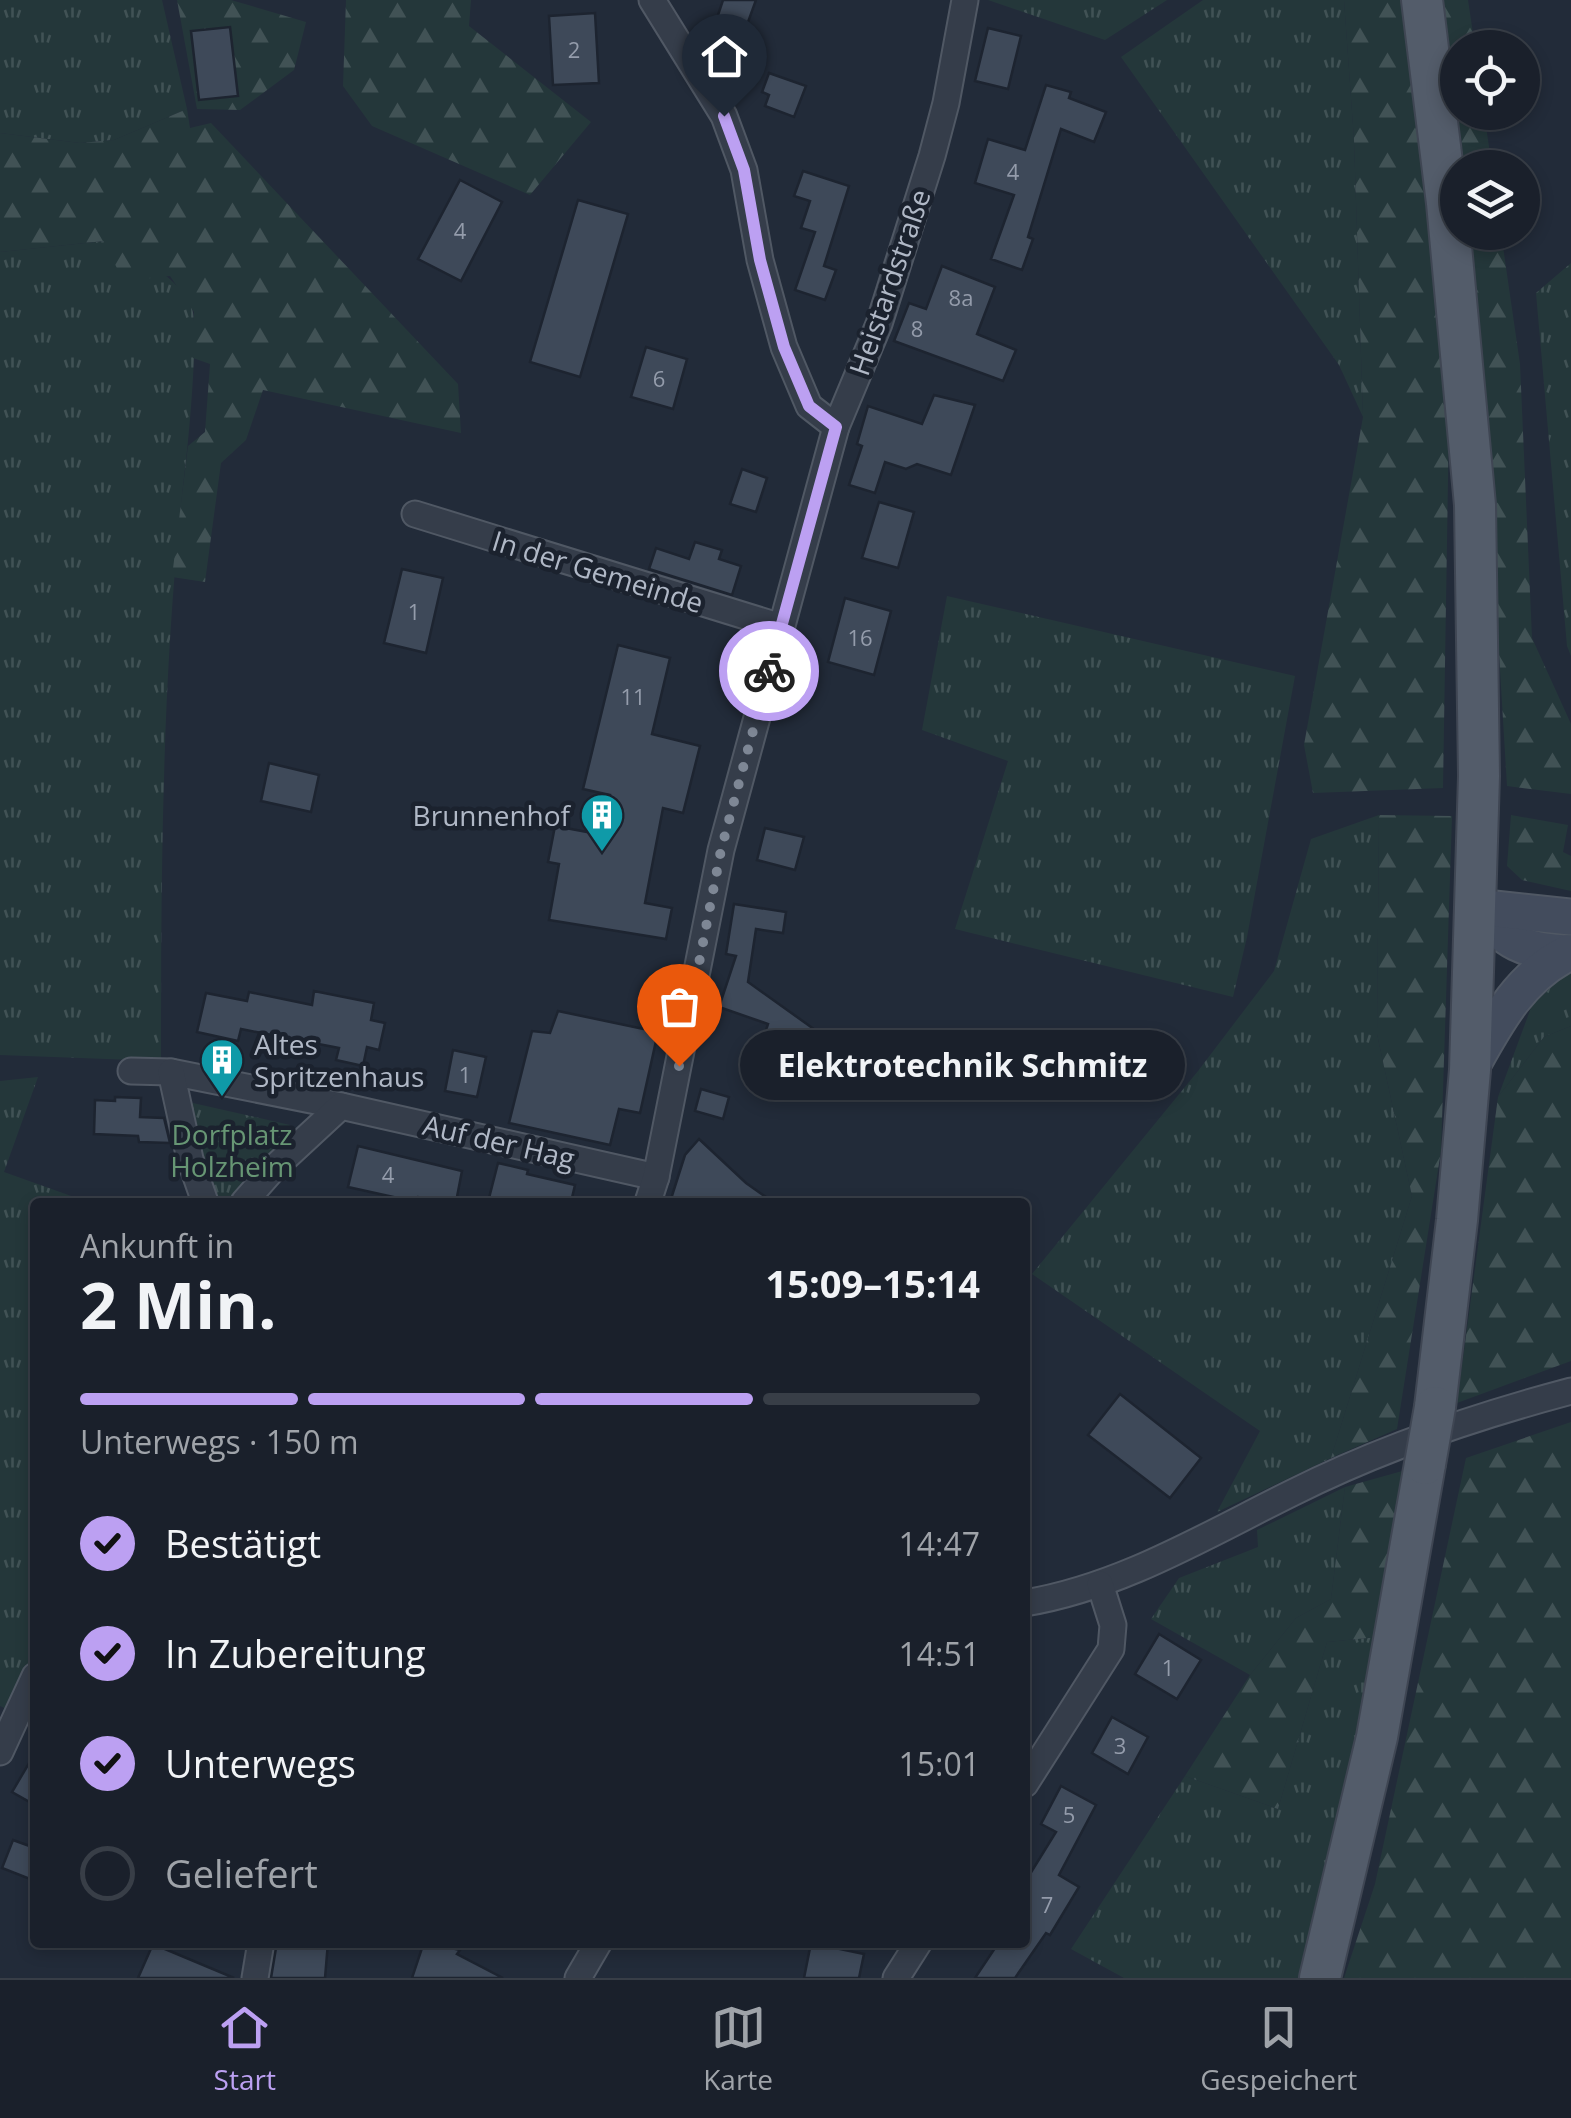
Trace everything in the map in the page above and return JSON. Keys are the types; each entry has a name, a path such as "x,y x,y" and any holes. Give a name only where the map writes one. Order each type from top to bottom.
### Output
{"main road":[{"path":"1320,1978 1380,1719 1425,1464 1457,1220 1470,1070 1479,758 1475,505 1447,203 1422,0"},
{"path":"1476,907 1571,918"},
{"path":"1476,907 1496,930 1518,946 1569,954"},
{"path":"1470,1070 1496,1022 1523,987 1551,962 1569,954"}],"street":[{"path":"652,0 724,116 744,170 760,260 784,347 809,406 836,427"},
{"name":"Heistardstraße","path":"649,1198 721,850 836,427 880,324 932,156 965,0"},
{"name":"In der Gemeinde","path":"415,514 781,628"},
{"name":"Auf der Hag","path":"131,1071 172,1072 342,1106 656,1177"},
{"path":"172,1072 190,1158 204,1198"},
{"path":"248,1198 274,1168 342,1106"},
{"path":"1030,1603 1100,1584 1199,1542 1292,1492 1362,1461 1571,1391"},
{"path":"1030,1776 1111,1648 1112,1625 1100,1584"},
{"path":"0,1752 30,1687"},
{"path":"255,1978 260,1948"},
{"path":"578,1978 596,1948"},
{"path":"896,1978 915,1948"}],"green space":[{"path":"0,0 162,0 187,109 114,140 80,143 0,133"},
{"path":"177,0 231,0 306,22 294,70 240,110 197,109"},
{"path":"346,0 471,0 469,26 591,122 530,195 372,126 343,86"},
{"path":"988,0 1167,0 1105,40"},
{"path":"1203,0 1344,0 1354,140 1363,417 1339,365 1121,57"},
{"path":"1344,0 1407,0 1450,357 1443,788 1313,793 1304,745 1363,417 1354,140"},
{"path":"1440,0 1468,0 1472,30 1444,30"},
{"path":"187,109 190,128 211,123 458,384 461,433 263,390 246,440 221,463 205,582 172,577 188,446 205,432 210,364 193,358 194,312 170,276 123,281 104,241 0,252 0,133 80,143 114,140"},
{"path":"1456,130 1487,130 1489,150 1458,150"},
{"path":"105,241 166,276 185,296 194,319 191,406 168,685 161,1061 0,1055 0,252"},
{"path":"1470,250 1503,250 1520,364 1532,638 1571,724 1571,794 1507,786 1480,338"},
{"path":"1571,263 1571,656 1567,646 1536,293"},
{"path":"947,596 1295,676 1233,997 955,929 1008,761 922,730"},
{"path":"1379,815 1377,1034 1412,1196 1331,1458 1217,1512 1260,1431 1032,1274 1198,1071 1274,971 1311,839"},
{"path":"1379,815 1452,816 1441,1151 1397,1429 1331,1458 1412,1196 1377,1034"},
{"path":"1511,815 1568,825 1563,852 1571,856 1571,891 1522,880 1507,866"},
{"path":"1571,969 1571,1026 1544,1037 1498,1097 1532,1005"},
{"path":"1571,1026 1571,1361 1457,1403 1498,1097 1544,1037"},
{"path":"38,1077 4,1172 77,1198 30,1198 30,1672 13,1712 0,1706 0,1081"},
{"name":"Dorfplatz Holzheim","path":"184,1101 290,1125 267,1167 240,1198 214,1198"},
{"path":"1571,1422 1571,1978 1344,1978 1375,1884 1466,1458"},
{"path":"1406,1470 1378,1637 1327,1642 1278,1809 1185,1776 1250,1675 1296,1618 1331,1599 1345,1487"},
{"path":"1345,1487 1331,1599 1296,1618 1250,1675 1151,1619 1179,1578 1258,1547 1257,1530"},
{"path":"1378,1637 1315,1920 1298,1978 1124,1978 1071,1949 1185,1776 1278,1809 1327,1642"}],"building":[{"path":"723,0 756,0 743,36 724,29 727,22 717,18"},
{"path":"595,13 599,83 553,85 549,16"},
{"path":"230,27 238,96 199,100 191,31"},
{"path":"988,28 1021,36 1008,89 975,81"},
{"path":"769,73 806,86 794,117 765,106 769,95 762,92"},
{"path":"1046,85 1071,92 1069,98 1106,112 1094,142 1061,129 1028,237 1033,239 1022,270 991,259 1014,195 975,183 988,139 1025,150"},
{"path":"803,171 849,186 824,266 836,270 825,300 795,290 815,232 801,228 810,201 794,196"},
{"path":"460,180 502,202 461,281 418,259"},
{"path":"578,200 628,214 580,377 530,362"},
{"path":"942,266 995,287 977,334 1016,350 1003,381 894,341 909,303 926,309"},
{"path":"646,347 687,359 673,409 631,397"},
{"path":"934,395 975,405 951,475 917,464 906,469 885,462 875,493 849,485 862,446 857,444 868,406 922,424"},
{"path":"742,469 767,478 756,512 730,504"},
{"path":"879,502 914,512 898,568 862,558"},
{"path":"695,542 722,550 719,559 741,566 732,595 649,569 656,548 689,559"},
{"path":"402,569 443,578 426,653 384,643"},
{"path":"845,598 891,611 874,675 828,662"},
{"path":"618,645 670,658 652,734 700,746 683,813 663,808 645,903 672,908 666,939 549,920 559,864 548,862 555,826 603,835 610,795 583,789"},
{"path":"269,763 319,775 311,812 261,801"},
{"path":"765,828 804,837 795,870 757,860"},
{"path":"734,904 786,912 783,933 756,929 748,982 832,1042 805,1081 760,1049 768,1024 719,1007 736,956 726,954"},
{"path":"314,991 374,1003 371,1020 385,1023 379,1050 367,1047 363,1066 336,1060 339,1048 241,1029 238,1041 197,1032 206,993 247,1001 249,992 312,1005"},
{"path":"558,1011 658,1032 640,1113 619,1109 610,1145 509,1123 532,1031 550,1033"},
{"path":"453,1050 486,1057 477,1097 445,1091"},
{"path":"701,1089 729,1097 723,1119 695,1111"},
{"path":"115,1097 141,1098 140,1117 164,1118 170,1143 139,1142 138,1136 94,1134 95,1100 115,1101"},
{"path":"699,1139 767,1198 671,1198 685,1155"},
{"path":"358,1146 462,1171 457,1198 398,1198 348,1187"},
{"path":"498,1163 575,1185 572,1198 489,1198"},
{"path":"1120,1394 1201,1458 1170,1498 1088,1435"},
{"path":"1159,1634 1201,1660 1177,1699 1135,1674"},
{"path":"1112,1717 1148,1737 1128,1774 1092,1753"},
{"path":"30,1761 30,1802 12,1792"},
{"path":"1061,1786 1096,1805 1059,1875 1079,1887 1050,1935 1046,1933 1015,1978 975,1978 995,1948 1030,1948 1030,1874 1056,1832 1041,1824"},
{"path":"13,1840 30,1846 30,1879 2,1868"},
{"path":"151,1948 163,1948 234,1978 138,1978"},
{"path":"276,1948 328,1948 325,1978 271,1978"},
{"path":"422,1948 451,1948 503,1978 412,1978"},
{"path":"810,1948 864,1954 859,1978 804,1978"}],"way so far":[{"path":"679,1066 721,850 769,671"}],"place":[{"name":"Brunnenhof","path":"602,853"},
{"name":"Elektrotechnik Schmitz","path":"679,1066"},
{"name":"Altes Spritzenhaus","path":"222,1098"}],"route":[{"path":"724,116 744,170 760,260 784,347 809,406 836,427 769,671"}]}
